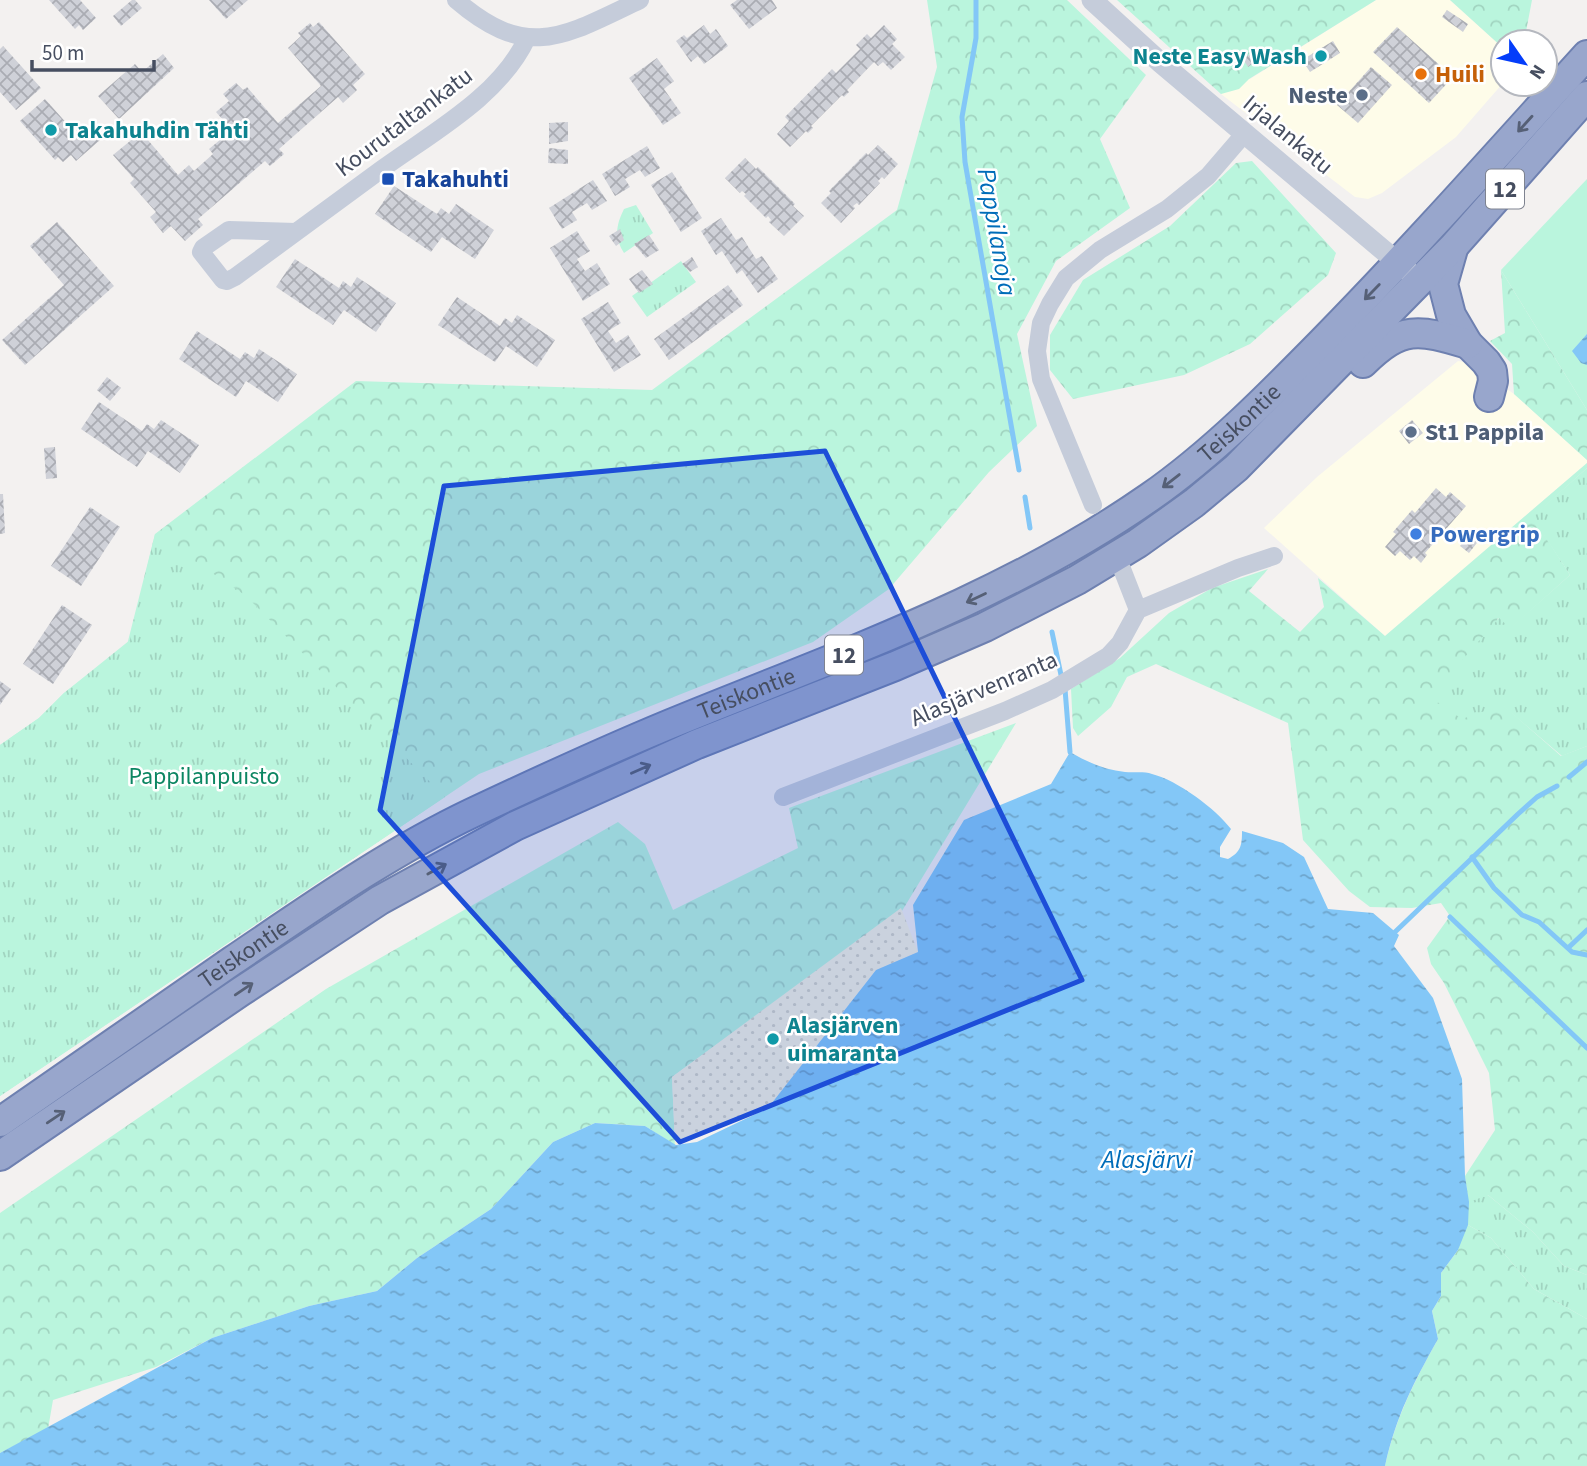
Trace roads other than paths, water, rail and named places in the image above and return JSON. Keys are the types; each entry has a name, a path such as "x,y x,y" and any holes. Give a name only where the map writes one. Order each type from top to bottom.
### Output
{"highway":[{"name":"Teiskontie","path":"0,1156 240,992 392,893 514,826 697,744 895,666 996,621 1077,580 1138,543 1194,503 1236,468 1410,272 1587,55"},
{"name":"Teiskontie","path":"0,1122 292,920 464,817 680,720 915,626 997,588 1092,536 1195,463 1410,272 1454,246 1587,96"},
{"path":"1454,246 1443,284 1451,315 1468,344 1492,371 1493,381 1489,397"},
{"path":"1236,468 1257,463 1386,341 1405,334 1430,333 1468,344"}],"street":[{"path":"456,0 492,27 527,38 574,32 640,0"},
{"name":"Irjalankatu","path":"1091,0 1161,63 1410,272"},
{"name":"Kourutaltankatu","path":"296,232 229,230 201,252 220,278 227,281 235,277 296,232 493,86 509,69 527,38"},
{"path":"1093,505 1041,379 1037,351 1041,323 1066,278 1100,250 1167,209 1208,176 1245,133"},
{"path":"1122,569 1138,610 1238,568 1274,556"},
{"name":"Alasjärvenranta","path":"783,797 1005,711 1052,690 1108,656 1120,643 1138,610"}],"water":[{"path":"1587,334 1587,365 1581,363 1572,351"},
{"name":"Alasjärvi","path":"1070,752 1110,769 1162,777 1195,796 1231,829 1220,847 1220,857 1228,859 1238,851 1242,831 1283,843 1304,857 1328,909 1373,913 1399,935 1394,946 1433,998 1462,1079 1468,1225 1458,1250 1441,1273 1441,1296 1432,1311 1438,1339 1406,1401 1394,1431 1385,1466 0,1466 0,1453 212,1338 309,1306 377,1291 417,1258 491,1209 553,1142 595,1123 645,1126 676,1145 697,1142 768,1108 876,970 918,952 913,905 964,820 1051,784"}],"waterway":[{"name":"Pappilanoja","path":"976,0 976,38 962,117 965,162 1019,470"},
{"name":"Pappilanoja","path":"1025,497 1030,528"},
{"name":"Pappilanoja","path":"1052,632 1061,675"},
{"name":"Pappilanoja","path":"1065,689 1070,752"},
{"path":"1569,777 1587,762"},
{"path":"1395,932 1518,814 1537,797 1557,786"},
{"path":"1472,857 1494,888 1522,915 1539,922 1572,952 1587,955"},
{"path":"1450,917 1587,1048"},
{"path":"1568,948 1587,930"}],"place":[{"name":"Neste Easy Wash","path":"1321,56"},
{"name":"Huili","path":"1421,74"},
{"name":"Neste","path":"1362,95"},
{"name":"Takahuhdin Tähti","path":"51,130"},
{"name":"Takahuhti","path":"388,179"},
{"name":"St1 Pappila","path":"1411,432"},
{"name":"Powergrip","path":"1416,534"},
{"name":"Alasjärven uimaranta","path":"773,1039"}],"park label":[{"name":"Pappilanpuisto","path":"204,776"}]}
